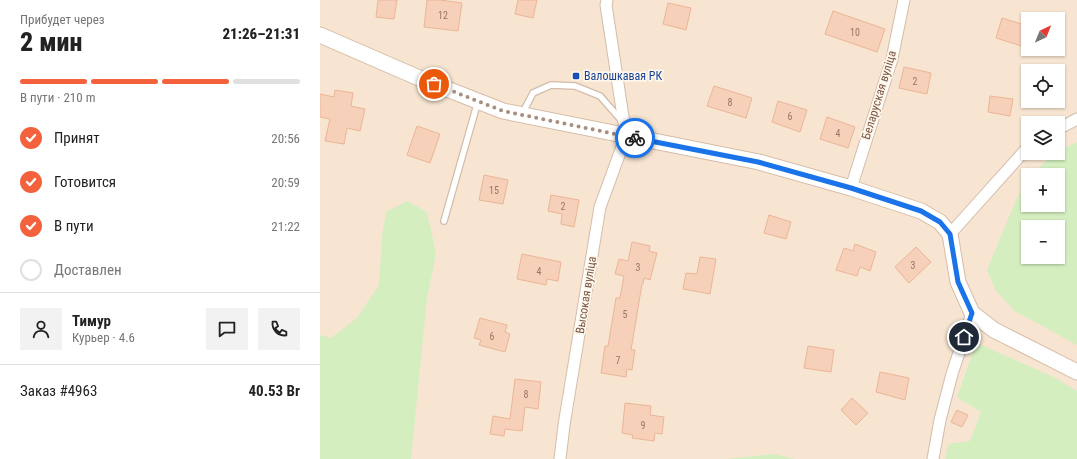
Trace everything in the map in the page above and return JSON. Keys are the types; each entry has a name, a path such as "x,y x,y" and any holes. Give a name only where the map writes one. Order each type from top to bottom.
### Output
{"street":[{"path":"607,0 606,5 625,130"},
{"name":"Беларуская вуліца","path":"851,188 892,58 904,0"},
{"path":"320,35 419,78 503,111 625,130 758,162 851,188 921,211 940,222 951,241 958,282 972,313 994,330 1077,372"},
{"path":"1065,125 1077,119"},
{"name":"Высокая вуліца","path":"560,459 564,425 600,207 625,130"},
{"path":"951,241 1021,156"},
{"path":"933,459 940,420 952,374 972,313"}],"lane":[{"path":"521,115 533,93 551,85 575,86 600,96 625,130"},
{"path":"444,220 478,101"}],"shaded area":[{"path":"320,0 1077,0 1077,459 320,459"}],"green space":[{"path":"1077,142 1077,345 1015,311 996,291 987,270 1021,191 1021,212 1065,212 1065,168 1039,168 1047,160 1065,160 1065,148"},
{"path":"407,201 427,212 436,254 427,298 411,459 320,459 320,335 331,338 357,318 379,285 382,236 386,212"},
{"path":"976,343 1054,377 1077,391 1077,459 945,459 948,444 970,441 981,412 957,397"},
{"path":"773,454 795,459 725,459"}],"building":[{"path":"378,0 397,0 394,19 376,17"},
{"path":"427,0 462,3 458,31 424,27"},
{"path":"518,0 537,0 533,18 515,14"},
{"path":"668,3 691,8 686,30 663,24"},
{"path":"833,11 885,29 877,52 825,34"},
{"path":"1002,18 1021,24 1021,46 996,38"},
{"path":"904,67 931,73 927,94 899,88"},
{"path":"714,86 752,98 746,118 707,106"},
{"path":"335,90 353,93 351,106 365,109 360,131 347,128 344,144 325,141 330,119 320,117 320,94 334,97"},
{"path":"990,96 1013,99 1010,116 988,112"},
{"path":"778,101 807,110 800,132 772,122"},
{"path":"827,117 855,127 848,148 820,139"},
{"path":"417,126 440,134 430,163 407,155"},
{"path":"484,175 508,180 503,204 479,200"},
{"path":"551,195 579,200 574,227 561,224 562,214 548,211"},
{"path":"769,215 791,222 786,239 764,233"},
{"path":"632,242 650,246 649,251 657,253 650,280 644,278 642,284 631,350 635,350 632,370 627,369 626,377 601,373 605,346 608,346 616,298 620,298 624,276 615,274 619,259 628,261"},
{"path":"855,244 876,252 870,271 860,267 857,276 836,270 844,248 853,251"},
{"path":"916,247 931,262 909,283 895,267"},
{"path":"522,254 561,262 558,281 547,279 546,285 517,279"},
{"path":"700,257 716,259 710,294 683,289 686,273 697,274"},
{"path":"480,318 507,325 505,332 510,334 505,352 479,345 481,340 474,338"},
{"path":"808,346 834,350 831,372 804,368"},
{"path":"880,372 909,378 905,400 876,392"},
{"path":"515,379 541,382 538,409 525,407 522,431 505,429 504,436 490,434 493,416 510,419"},
{"path":"852,398 868,413 856,425 841,410"},
{"path":"625,403 651,406 650,415 664,417 662,434 655,433 654,441 632,438 633,435 622,433"},
{"path":"957,410 968,415 962,427 951,422"}],"way so far":[{"path":"434,84 503,111 635,138"}],"place":[{"name":"Валошкавая РК","path":"576,76"}],"route":[{"path":"635,138 758,162 851,188 921,211 940,222 950,234 958,282 972,313 964,337"}]}
